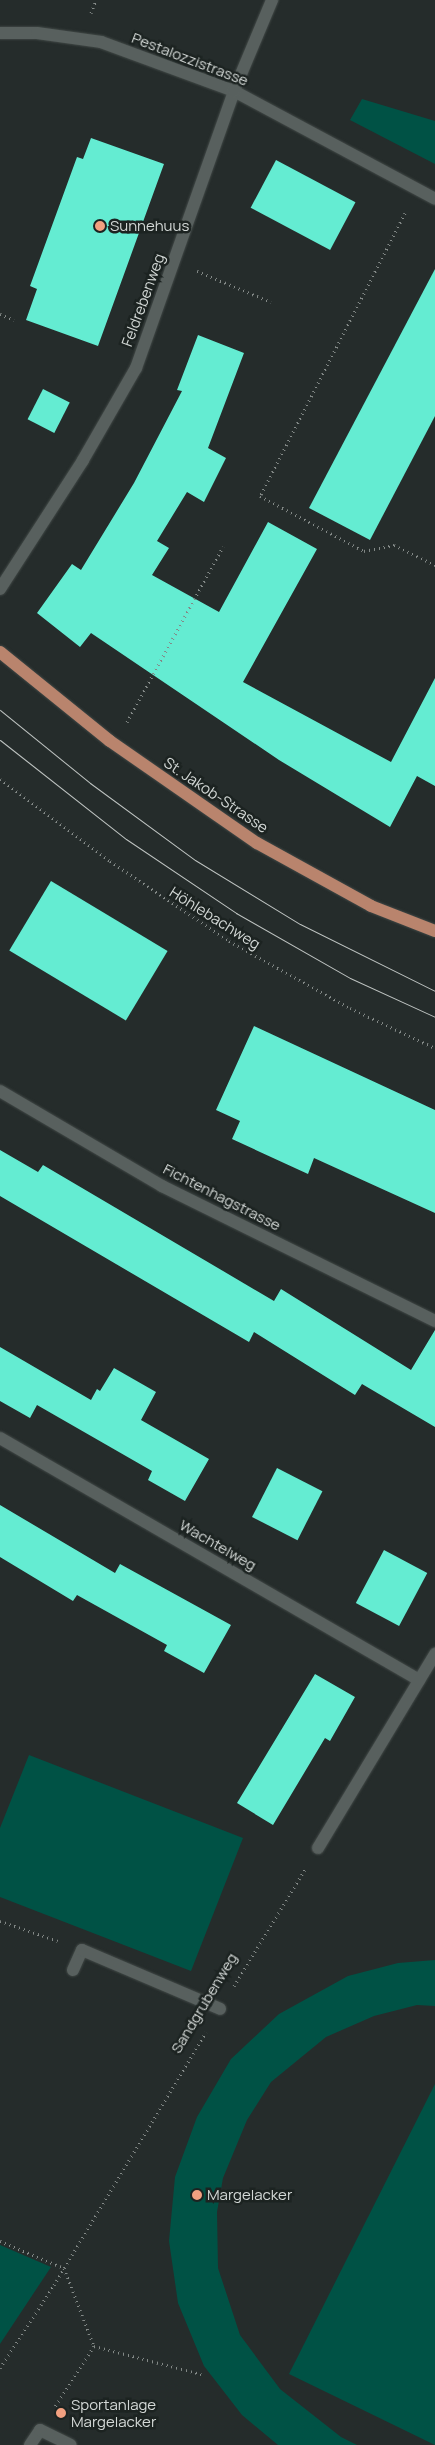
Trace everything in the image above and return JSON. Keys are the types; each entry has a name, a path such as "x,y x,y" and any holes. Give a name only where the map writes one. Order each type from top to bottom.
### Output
{"main road":[{"name":"St. Jakob-Strasse","path":"0,652 115,745 257,843 371,906 435,931"}],"street":[{"name":"Feldrebenweg","path":"0,589 83,460 136,368 234,91 272,0"},
{"name":"Pestalozzistrasse","path":"0,33 37,33 102,42 234,91 435,199"},
{"name":"Fichtenhagstrasse","path":"0,1091 162,1186 435,1321"},
{"name":"Wachtelweg","path":"0,1438 419,1680"},
{"path":"318,1848 435,1654"},
{"path":"74,1970 82,1950 220,2009"},
{"path":"30,2445 40,2430 72,2445"}],"path":[{"path":"417,190 260,496 364,551 394,545 435,566"},
{"path":"174,261 271,302"},
{"path":"0,314 14,320"},
{"path":"115,745 223,547"},
{"name":"Höhlebachweg","path":"0,779 110,861 229,941 350,1008 435,1048"},
{"name":"Sandgrubenweg","path":"0,2368 64,2268 318,1848"},
{"path":"0,1920 82,1950"},
{"path":"0,2241 64,2268 94,2346"},
{"path":"94,2346 201,2374"},
{"path":"40,2430 94,2346"}],"green space":[{"path":"362,99 435,121 435,164 350,120"},
{"path":"29,1755 243,1838 191,1971 0,1897 0,1828"},
{"name":"Margelacker","path":"435,1960 435,2006 417,2005 374,2016 326,2037 271,2082 247,2120 223,2178 217,2212 218,2268 240,2335 280,2389 341,2437 357,2445 278,2445 242,2415 204,2366 178,2303 169,2241 175,2177 197,2117 231,2059 279,2014 348,1976 398,1963"},
{"path":"435,2084 435,2445 289,2374"},
{"path":"0,2245 51,2267 0,2344"}],"building":[{"name":"Sunnehuus","path":"91,138 164,164 98,346 26,320 37,289 30,286 77,157 83,159"},
{"path":"276,160 355,202 330,250 251,208"},
{"path":"435,269 435,416 370,540 309,508"},
{"path":"198,335 244,353 208,448 226,458 204,502 187,492 157,541 169,548 152,575 219,612 268,522 317,549 243,682 391,762 435,678 435,786 417,776 390,827 279,760 91,633 80,647 37,613 72,564 81,570 134,483 182,391 177,390"},
{"path":"43,389 70,403 54,433 28,419"},
{"path":"51,881 168,951 126,1020 9,950"},
{"path":"254,1026 435,1110 435,1213 314,1158 308,1174 232,1139 240,1121 216,1110"},
{"path":"0,1150 38,1172 43,1165 274,1301 281,1289 411,1370 435,1330 435,1427 362,1384 355,1395 254,1332 249,1342 0,1196"},
{"path":"0,1347 91,1400 97,1389 100,1391 114,1368 156,1392 141,1420 209,1459 185,1501 148,1480 152,1471 37,1405 30,1418 0,1401"},
{"path":"277,1468 322,1491 297,1540 252,1517"},
{"path":"0,1505 115,1573 120,1564 231,1625 204,1673 164,1651 167,1645 77,1595 73,1601 0,1557"},
{"path":"384,1550 427,1573 399,1626 356,1603"},
{"path":"315,1674 355,1697 330,1741 325,1738 273,1825 237,1803"}],"tram line":[{"path":"0,710 90,783 195,860 300,924 435,991"},
{"path":"0,740 126,839 236,913 350,978 435,1017"}],"place":[{"name":"Sunnehuus","path":"100,226"},
{"name":"Margelacker","path":"197,2195"},
{"name":"Sportanlage Margelacker","path":"61,2413"}]}
